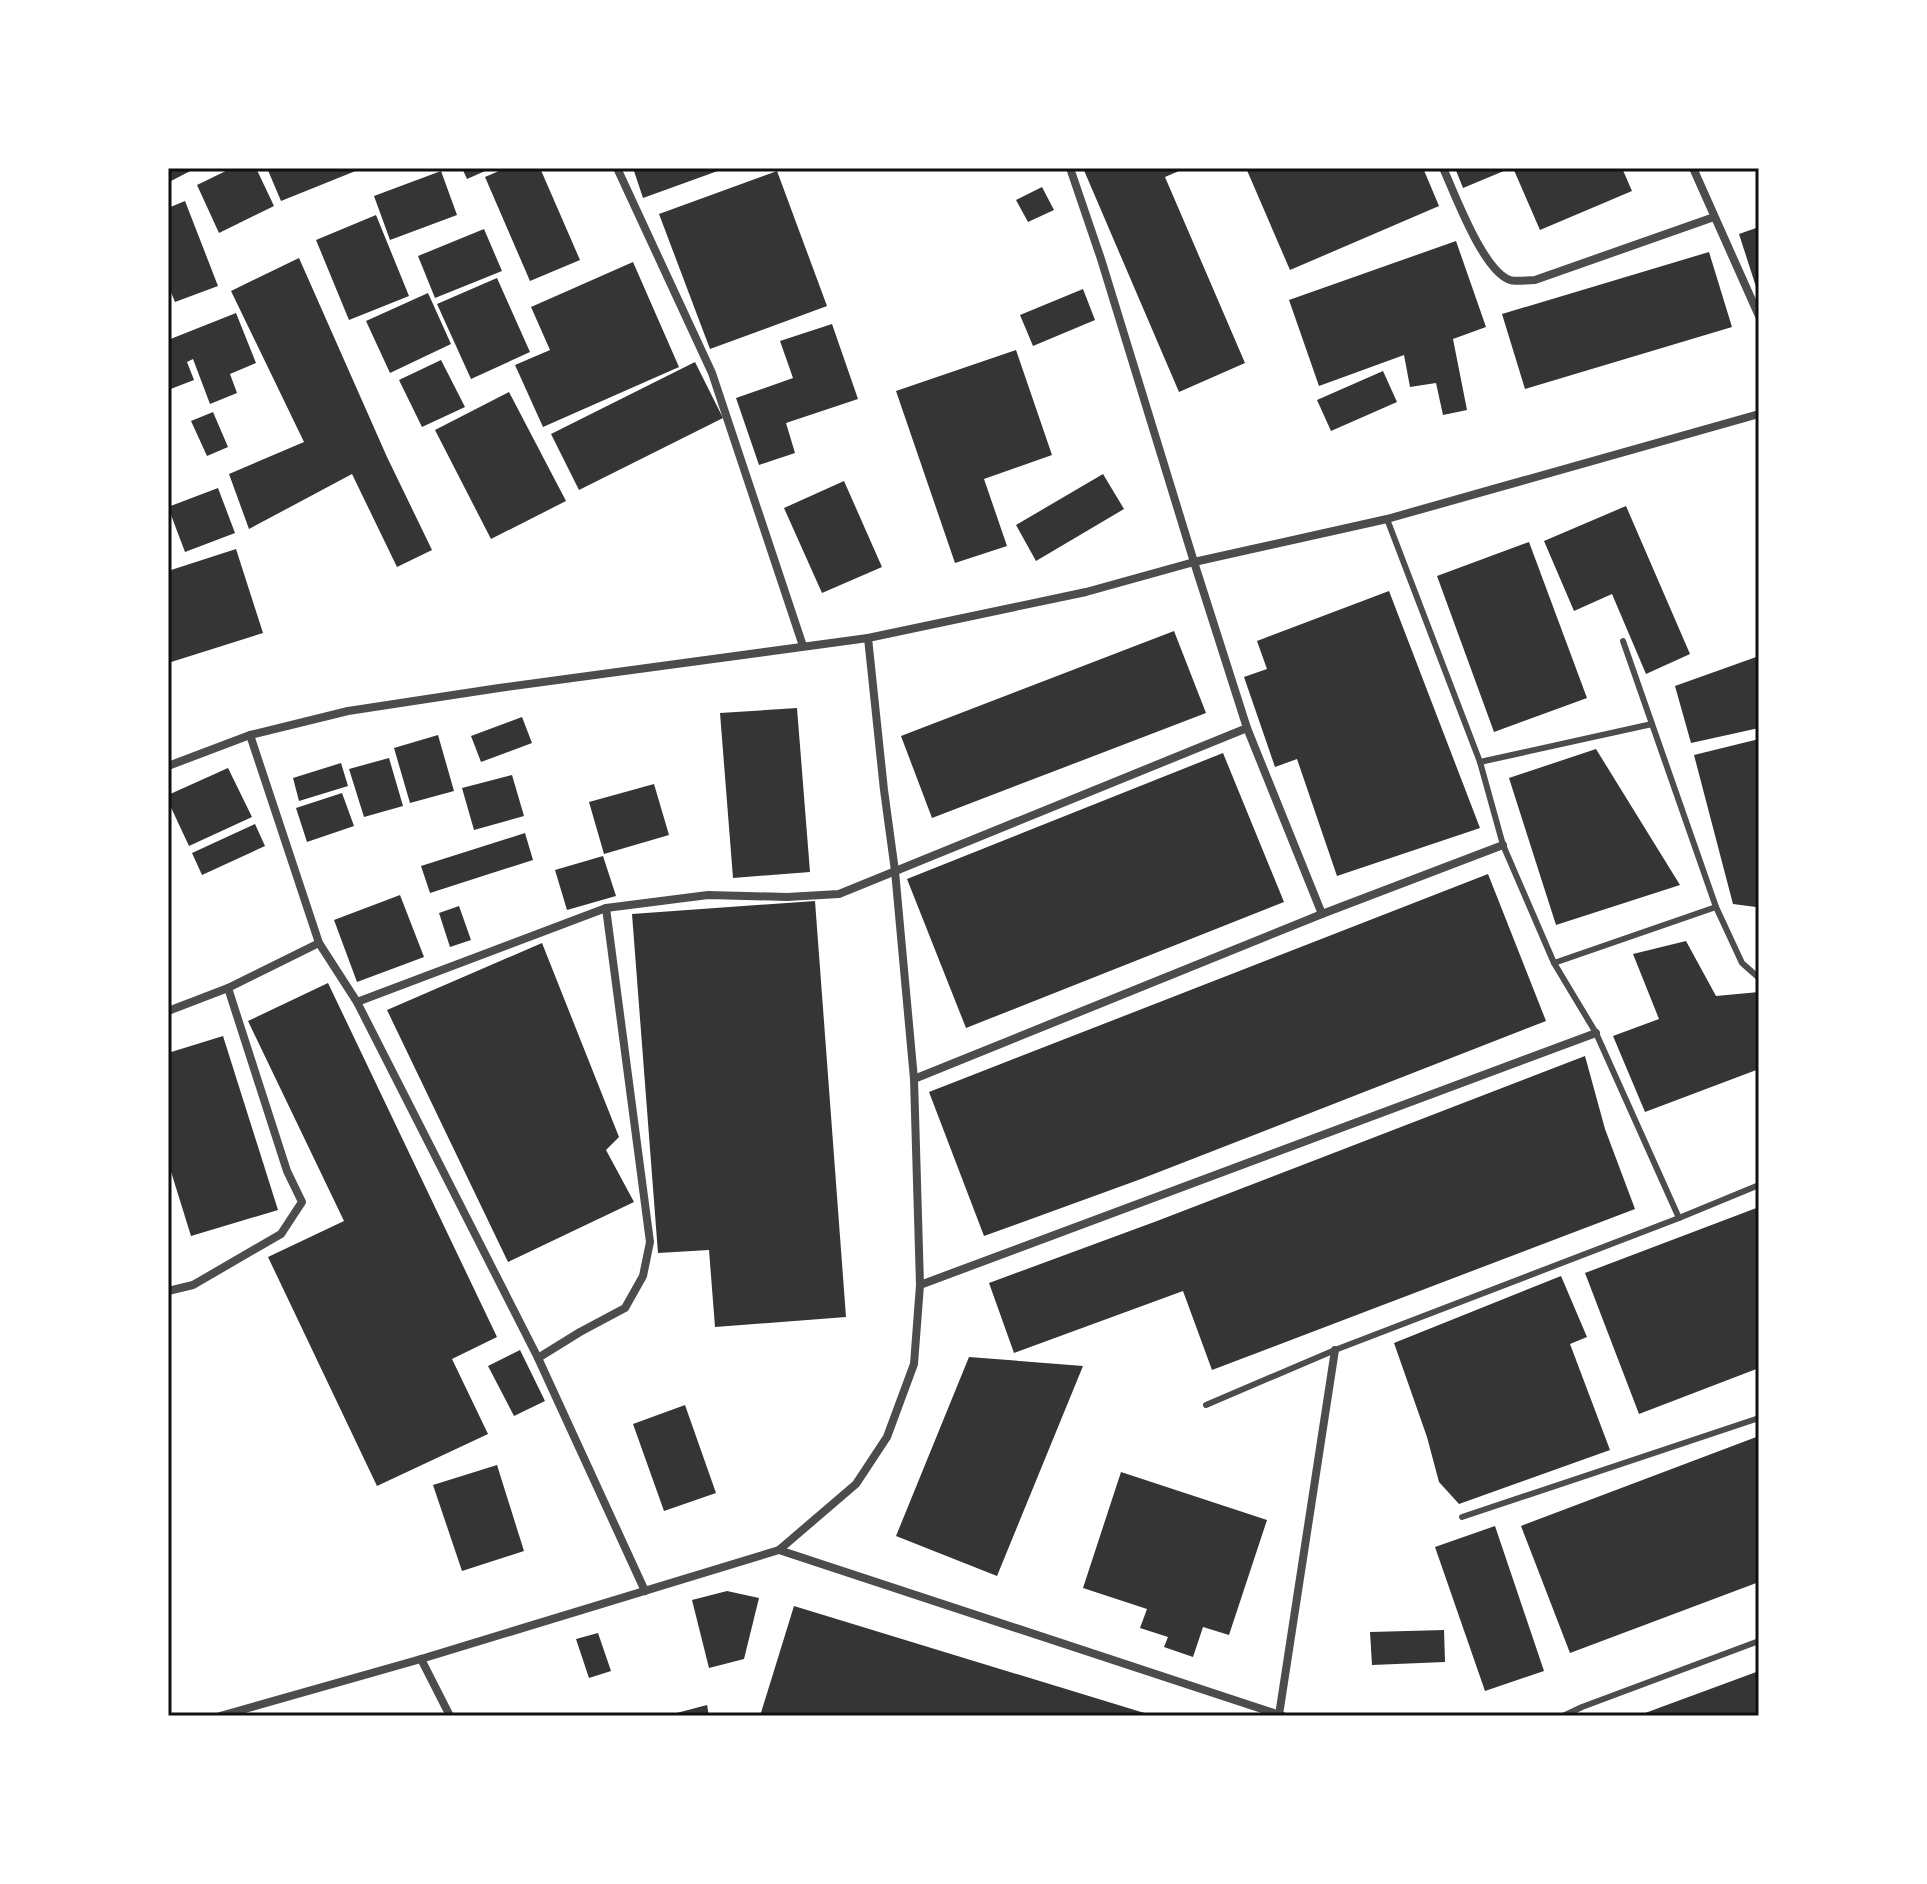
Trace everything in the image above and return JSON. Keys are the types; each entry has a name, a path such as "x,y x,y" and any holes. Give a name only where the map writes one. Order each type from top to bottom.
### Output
{"street":[{"path":"617,168 712,373 803,646"},
{"path":"1070,168 1247,728 1322,914"},
{"path":"1443,168 1468,226 1493,269 1510,280 1535,280 1714,217"},
{"path":"1693,168 1759,316"},
{"path":"168,766 250,735 348,711 514,685 868,638 1086,592 1194,562 1387,519 1759,414"},
{"path":"220,1716 421,1659 779,1550 856,1484 887,1437 914,1364 920,1285 914,1079 895,871 868,638"},
{"path":"357,1002 606,908 708,895 787,897 839,894 1247,728"},
{"path":"250,735 319,943 357,1002 538,1358 645,1591"},
{"path":"914,1079 1322,914 1503,845"},
{"path":"538,1358 625,1308 643,1276 650,1242 606,908"},
{"path":"168,1011 228,988 319,943"},
{"path":"168,1291 193,1285 281,1234 302,1202 287,1171 228,988"},
{"path":"920,1285 1596,1033"},
{"path":"779,1550 1281,1716 1335,1350"},
{"path":"421,1659 450,1716"}],"lane":[{"path":"1387,519 1480,762 1503,845 1554,963 1596,1033 1679,1218"},
{"path":"1623,641 1716,907 1742,963 1759,978"},
{"path":"1480,762 1652,724"},
{"path":"1554,963 1716,907"},
{"path":"1206,1405 1335,1350 1759,1185"},
{"path":"1462,1517 1759,1418"},
{"path":"1563,1716 1759,1641"}],"building":[{"path":"168,168 196,168 171,181"},
{"path":"232,168 256,168 274,206 219,233 197,185"},
{"path":"267,168 363,168 281,201"},
{"path":"462,168 492,168 467,179"},
{"path":"506,168 540,168 580,260 530,281 485,177"},
{"path":"633,168 726,168 643,198"},
{"path":"1083,168 1186,168 1165,177 1245,363 1179,392"},
{"path":"1246,168 1423,168 1439,206 1290,270"},
{"path":"1455,168 1511,168 1463,188"},
{"path":"1513,168 1622,168 1632,191 1540,230"},
{"path":"441,171 457,215 390,240 374,196"},
{"path":"777,171 827,306 710,349 659,214"},
{"path":"1042,187 1054,210 1028,222 1016,200"},
{"path":"185,201 218,286 175,302 168,285 168,208"},
{"path":"376,215 409,296 349,320 316,240"},
{"path":"1759,227 1759,293 1758,293 1739,234"},
{"path":"484,229 502,271 435,298 418,256"},
{"path":"1456,241 1486,327 1453,339 1467,410 1443,415 1436,383 1410,387 1404,355 1319,386 1289,300"},
{"path":"1709,252 1732,327 1525,389 1502,314"},
{"path":"299,258 387,457 432,550 397,567 352,474 249,529 229,474 304,442 231,291"},
{"path":"633,262 679,367 543,427 515,365 550,350 531,307"},
{"path":"497,278 530,352 471,379 437,304"},
{"path":"1083,289 1095,320 1033,346 1020,315"},
{"path":"428,293 451,344 390,373 366,321"},
{"path":"236,313 256,363 230,374 237,393 210,404 193,359 187,362 194,380 168,390 168,340"},
{"path":"832,324 858,399 786,423 795,453 759,465 736,398 793,378 780,341"},
{"path":"1016,350 1052,455 984,479 1007,546 955,563 896,391"},
{"path":"441,360 465,407 422,427 399,380"},
{"path":"695,362 723,418 579,490 551,434"},
{"path":"1383,371 1397,402 1331,431 1317,400"},
{"path":"509,392 566,501 491,539 435,430"},
{"path":"213,412 228,447 207,456 191,421"},
{"path":"1103,474 1124,509 1036,561 1016,525"},
{"path":"844,481 882,567 822,593 784,508"},
{"path":"218,488 235,533 185,552 168,507"},
{"path":"1626,506 1690,654 1646,674 1612,594 1574,611 1544,541"},
{"path":"1529,542 1587,698 1494,732 1437,576"},
{"path":"236,549 263,633 168,663 168,571"},
{"path":"1389,591 1480,828 1337,876 1297,759 1275,767 1244,677 1267,669 1257,641"},
{"path":"1174,631 1206,713 932,818 901,736"},
{"path":"1759,656 1759,728 1691,743 1675,686"},
{"path":"797,708 810,872 733,878 720,713"},
{"path":"522,717 532,743 481,762 471,736"},
{"path":"438,735 454,791 410,803 394,748"},
{"path":"1759,739 1758,915 1756,907 1733,904 1694,755"},
{"path":"1596,749 1680,885 1556,925 1509,778"},
{"path":"1223,753 1284,902 966,1028 907,879"},
{"path":"389,758 403,806 364,817 349,769"},
{"path":"341,763 348,786 299,801 293,778"},
{"path":"228,768 252,817 189,846 168,795"},
{"path":"512,775 524,816 474,830 462,788"},
{"path":"654,784 669,835 604,854 589,802"},
{"path":"342,793 354,826 307,842 296,808"},
{"path":"255,824 265,846 202,875 192,853"},
{"path":"525,833 533,860 430,893 421,866"},
{"path":"603,856 616,896 567,910 555,870"},
{"path":"1488,874 1546,1021 1141,1179 984,1236 929,1092"},
{"path":"400,895 424,957 357,982 334,920"},
{"path":"815,901 846,1317 715,1327 709,1250 658,1253 632,914"},
{"path":"459,906 471,940 450,947 439,913"},
{"path":"1686,941 1716,996 1759,992 1759,1069 1645,1112 1613,1036 1659,1019 1633,954"},
{"path":"542,943 619,1137 606,1150 634,1202 508,1262 387,1010"},
{"path":"328,983 497,1337 452,1359 488,1434 377,1486 268,1257 344,1221 248,1021"},
{"path":"223,1036 278,1210 191,1236 168,1162 168,1053"},
{"path":"1585,1056 1605,1129 1635,1209 1212,1370 1183,1291 1014,1353 989,1283"},
{"path":"1759,1207 1759,1368 1639,1414 1585,1273"},
{"path":"1561,1276 1587,1337 1570,1344 1610,1450 1459,1504 1439,1482 1427,1437 1394,1343"},
{"path":"520,1350 545,1401 514,1416 488,1366"},
{"path":"969,1357 1083,1366 997,1576 896,1536"},
{"path":"685,1405 716,1493 664,1511 633,1424"},
{"path":"1759,1436 1759,1582 1570,1653 1521,1526"},
{"path":"497,1465 524,1551 462,1571 433,1485"},
{"path":"1121,1472 1267,1520 1229,1635 1203,1627 1193,1657 1164,1647 1168,1637 1140,1628 1147,1609 1083,1588"},
{"path":"1495,1526 1544,1671 1485,1691 1435,1547"},
{"path":"727,1591 759,1598 744,1659 709,1668 692,1600"},
{"path":"794,1606 1151,1715 1151,1716 760,1716"},
{"path":"1444,1630 1445,1662 1372,1665 1370,1632"},
{"path":"598,1633 611,1671 589,1678 576,1639"},
{"path":"1759,1671 1759,1716 1637,1716"},
{"path":"707,1705 709,1716 669,1716 669,1715"}]}
